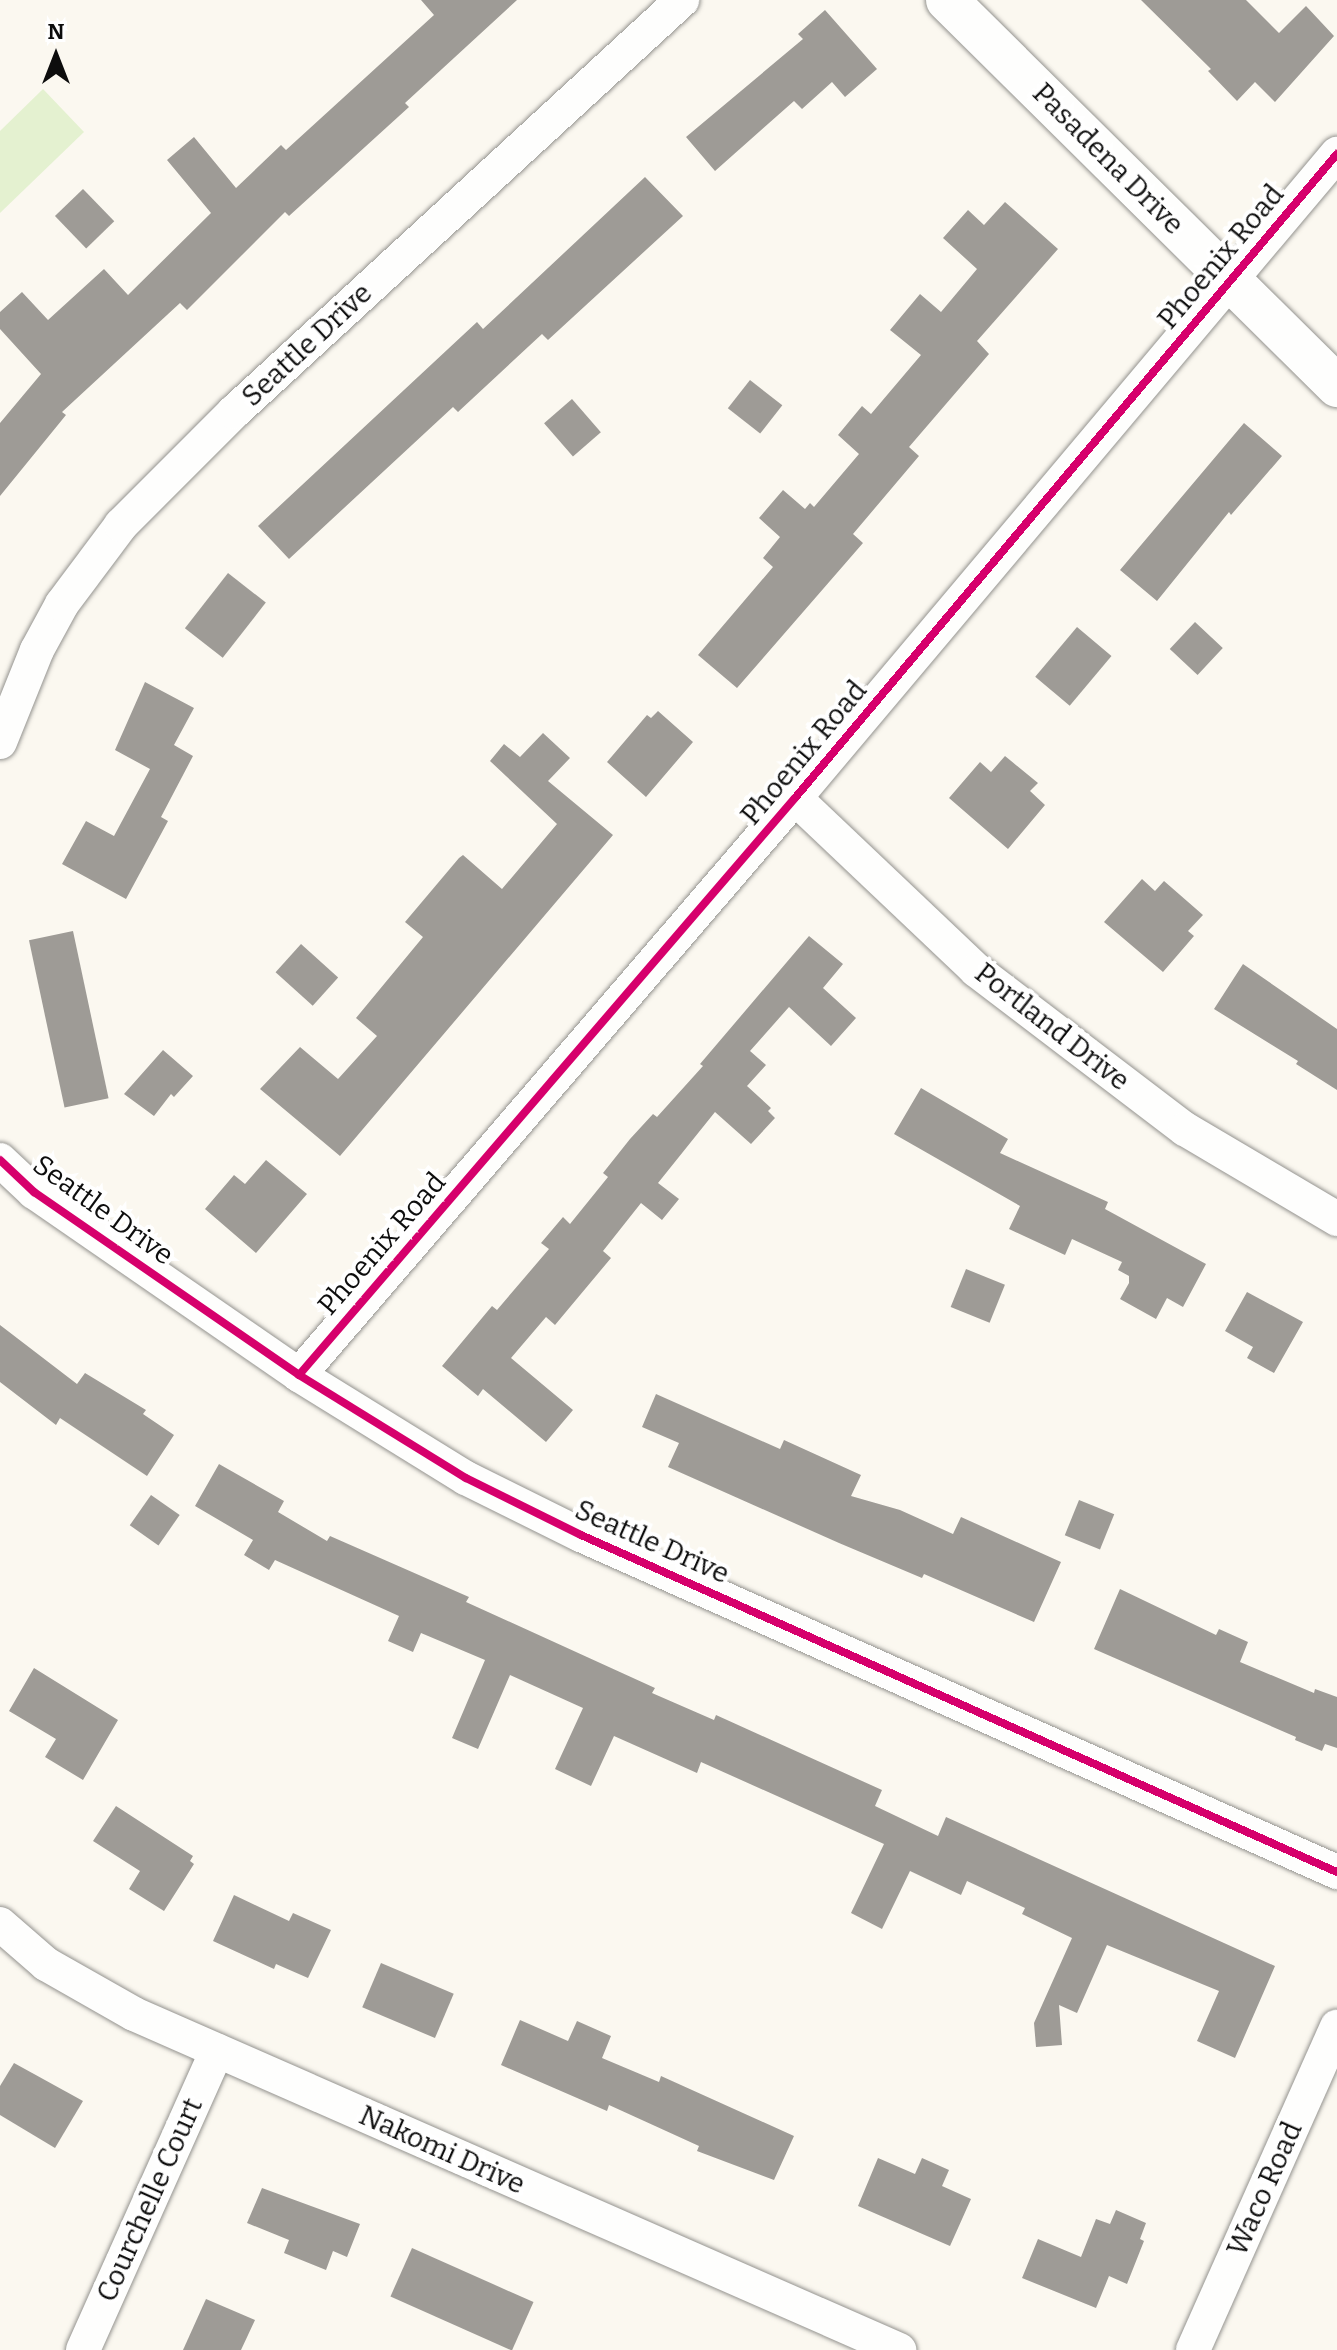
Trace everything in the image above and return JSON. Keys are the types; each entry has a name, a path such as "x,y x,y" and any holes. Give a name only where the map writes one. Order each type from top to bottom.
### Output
{"street":[{"name":"Seattle Drive","path":"0,742 37,650 62,604 121,525 234,412 682,0"},
{"name":"Pasadena Drive","path":"947,0 1337,386"},
{"name":"Phoenix Road","path":"299,1375 795,798 1337,154"},
{"name":"Portland Drive","path":"795,798 976,970 1185,1129 1337,1219"},
{"name":"Seattle Drive","path":"0,1160 34,1192 299,1375 466,1478 581,1535 1337,1872"},
{"name":"Nakomi Drive","path":"0,1924 46,1964 89,1990 217,2051 899,2350"},
{"name":"Waco Road","path":"1193,2350 1337,2027"},
{"name":"Courchelle Court","path":"83,2350 217,2051"}],"green space":[{"path":"43,89 84,132 0,213 0,131"}],"building":[{"path":"421,0 517,0 405,103 409,107 289,216 285,212 187,310 180,303 62,412 66,415 0,496 0,423 41,374 0,329 0,312 22,292 48,320 104,269 128,295 211,213 167,160 194,137 236,188 281,145 286,150 434,15"},
{"path":"1141,0 1246,0 1279,33 1306,6 1334,36 1275,102 1255,82 1237,101 1208,71 1211,69"},
{"path":"825,10 877,69 845,97 832,82 802,109 794,101 715,171 686,137 803,39 798,34"},
{"path":"645,177 683,216 548,340 542,334 458,412 453,407 289,559 258,526 477,322 483,329"},
{"path":"83,189 114,221 86,248 55,216"},
{"path":"1005,202 1058,249 977,341 989,354 909,447 919,456 853,534 863,543 737,688 698,655 773,567 763,558 780,537 759,518 783,490 805,509 810,503 814,507 859,454 838,435 862,406 871,414 921,355 890,330 920,294 941,312 977,269 943,238 968,210 984,225"},
{"path":"750,380 782,405 760,434 728,408"},
{"path":"572,399 601,432 573,456 544,423"},
{"path":"1244,423 1282,456 1231,515 1229,512 1157,601 1120,570"},
{"path":"228,573 266,603 223,658 185,628"},
{"path":"1195,622 1223,648 1198,675 1170,649"},
{"path":"1077,627 1111,656 1070,706 1035,677"},
{"path":"145,682 194,708 174,745 193,756 161,817 168,821 126,899 62,864 86,821 114,836 150,769 115,750"},
{"path":"658,711 693,742 646,797 607,762 647,715 651,718"},
{"path":"543,733 570,758 548,781 613,835 340,1156 260,1089 300,1047 338,1079 377,1036 356,1018 423,937 405,922 459,858 463,855 502,889 557,824 490,761 504,744 520,757"},
{"path":"1005,756 1038,783 1030,791 1045,805 1008,849 949,798 980,762 991,772"},
{"path":"1142,879 1155,891 1164,881 1203,915 1188,931 1194,936 1163,972 1104,922"},
{"path":"73,931 109,1098 65,1108 29,940"},
{"path":"809,936 843,964 823,988 856,1018 831,1046 789,1007 750,1051 766,1065 747,1086 771,1108 768,1111 775,1118 751,1144 715,1112 658,1183 679,1199 662,1220 641,1203 603,1251 611,1258 555,1325 546,1317 511,1358 573,1410 546,1442 483,1389 478,1396 442,1366 492,1306 497,1310 549,1249 541,1243 563,1217 570,1224 608,1177 603,1173 630,1139 653,1114 657,1117 703,1066 700,1064"},
{"path":"301,944 338,977 313,1006 276,972"},
{"path":"1243,964 1337,1029 1337,1090 1296,1064 1298,1061 1214,1009"},
{"path":"163,1050 193,1076 174,1097 171,1094 154,1116 124,1094"},
{"path":"921,1088 1008,1139 1000,1153 1108,1202 1105,1209 1206,1264 1183,1307 1167,1298 1156,1319 1120,1299 1129,1283 1129,1276 1118,1270 1122,1262 1072,1239 1065,1255 1009,1229 1020,1206 894,1134"},
{"path":"266,1160 307,1194 256,1253 205,1209 234,1175 245,1184"},
{"path":"966,1269 1005,1285 990,1323 951,1307"},
{"path":"1247,1292 1303,1322 1274,1373 1247,1358 1253,1347 1225,1331"},
{"path":"0,1325 77,1384 85,1373 146,1410 143,1414 174,1435 147,1476 60,1418 56,1425 0,1382"},
{"path":"656,1394 780,1449 784,1440 861,1475 851,1496 900,1510 953,1534 961,1517 1061,1562 1034,1622 924,1574 922,1578 839,1543 668,1467 679,1443 642,1427"},
{"path":"219,1464 284,1501 278,1512 327,1541 330,1536 469,1597 466,1602 655,1688 652,1693 714,1720 716,1715 882,1790 875,1806 938,1836 946,1817 1275,1966 1235,2058 1197,2041 1219,1991 1107,1945 1077,2013 1059,2005 1062,2045 1036,2047 1034,2023 1072,1938 1022,1914 1025,1908 967,1881 961,1895 910,1871 882,1929 851,1913 884,1844 701,1762 697,1773 614,1736 591,1786 555,1769 583,1708 510,1675 478,1749 452,1738 485,1660 421,1633 413,1652 388,1641 399,1616 275,1560 269,1570 244,1555 253,1540 195,1506"},
{"path":"151,1495 180,1515 158,1545 130,1525"},
{"path":"1079,1500 1114,1514 1100,1549 1065,1535"},
{"path":"1120,1589 1216,1635 1219,1629 1248,1642 1240,1662 1314,1693 1315,1689 1337,1697 1337,1748 1325,1744 1322,1751 1295,1740 1296,1737 1094,1649"},
{"path":"34,1668 118,1720 83,1780 45,1757 56,1739 9,1711"},
{"path":"116,1806 193,1856 190,1861 194,1864 164,1911 129,1889 140,1871 93,1841"},
{"path":"234,1895 289,1921 293,1913 331,1930 308,1978 276,1964 274,1969 213,1941"},
{"path":"381,1963 454,1994 435,2038 362,2007"},
{"path":"520,2020 568,2041 577,2021 611,2036 602,2058 659,2082 661,2076 794,2136 774,2180 697,2151 699,2146 609,2105 607,2111 501,2065"},
{"path":"14,2063 83,2101 55,2148 0,2115 0,2086"},
{"path":"878,2158 915,2174 922,2158 949,2170 942,2186 971,2199 950,2246 858,2206"},
{"path":"262,2188 360,2224 347,2257 333,2251 326,2270 284,2253 289,2240 247,2223"},
{"path":"1116,2210 1146,2223 1140,2239 1144,2241 1127,2284 1109,2276 1096,2308 1022,2278 1038,2239 1081,2257 1096,2219 1110,2224"},
{"path":"412,2248 534,2302 511,2350 390,2296"},
{"path":"206,2299 255,2320 241,2350 183,2350"}],"cycle path":[{"path":"299,1375 795,798 1337,154"},
{"path":"0,1160 34,1192 299,1375 466,1478 581,1535 1337,1872"}]}
